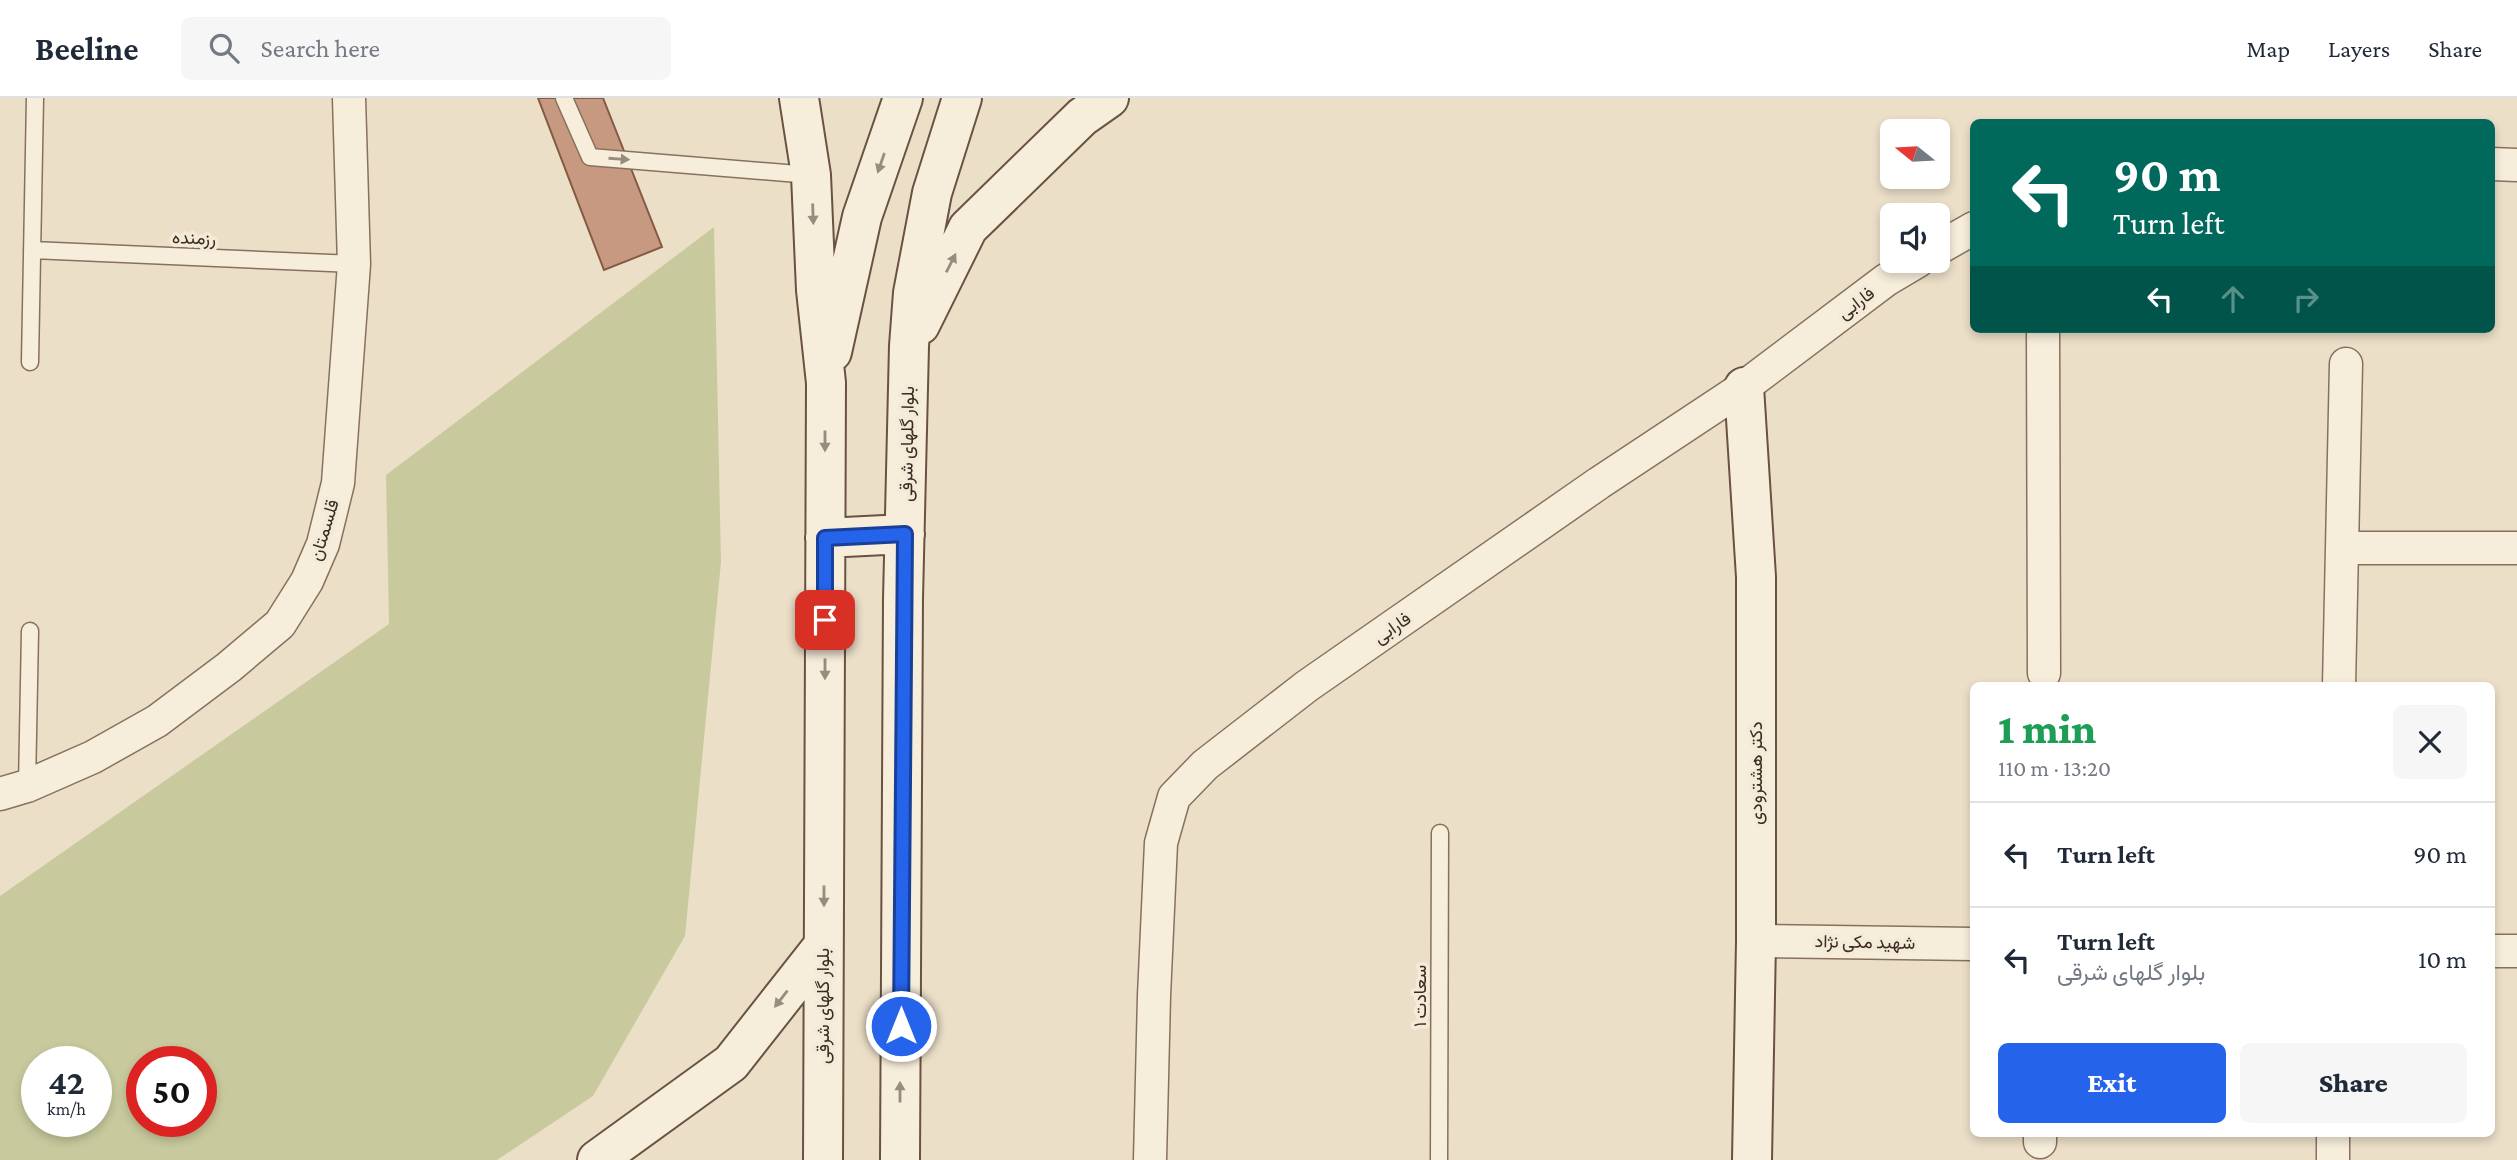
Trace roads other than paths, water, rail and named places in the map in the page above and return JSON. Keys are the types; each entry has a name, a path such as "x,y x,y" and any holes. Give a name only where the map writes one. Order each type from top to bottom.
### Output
{"main road":[{"name":"بلوار گلهای شرقی","path":"799,98 811,175 816,290 826,383 823,1160"},
{"path":"826,383 862,217 903,98"},
{"path":"909,346 913,293 932,193 962,98"},
{"name":"بلوار گلهای شرقی","path":"900,1160 909,346 968,228 1082,117 1110,98"},
{"name":"دکتر هشترودی","path":"1744,387 1756,577 1756,941 1752,1160"},
{"path":"825,538 905,534"},
{"path":"597,1160 731,1063 823,946"}],"street":[{"name":"قلسمتان","path":"14,790 93,757 157,721 280,625 307,581 323,544 338,482 354,264 349,98"},
{"path":"2495,164 2517,165"},
{"path":"1950,241 1970,230"},
{"name":"فارابی","path":"1150,1160 1161,843 1174,797 1205,765 1307,686 1744,387 1899,273"},
{"path":"2043,333 2045,673"},
{"path":"2339,682 2346,364"},
{"path":"2342,548 2517,548"},
{"name":"شهید مکی نژاد","path":"1756,941 1970,944"},
{"path":"2495,951 2517,951"},
{"path":"2333,1137 2333,1160"}],"lane":[{"path":"30,362 35,98"},
{"path":"564,98 590,157 811,175"},
{"name":"رزمنده","path":"32,250 354,264"},
{"path":"14,790 30,631"},
{"name":"سعادت ۱","path":"1439,1160 1440,833"}]}
